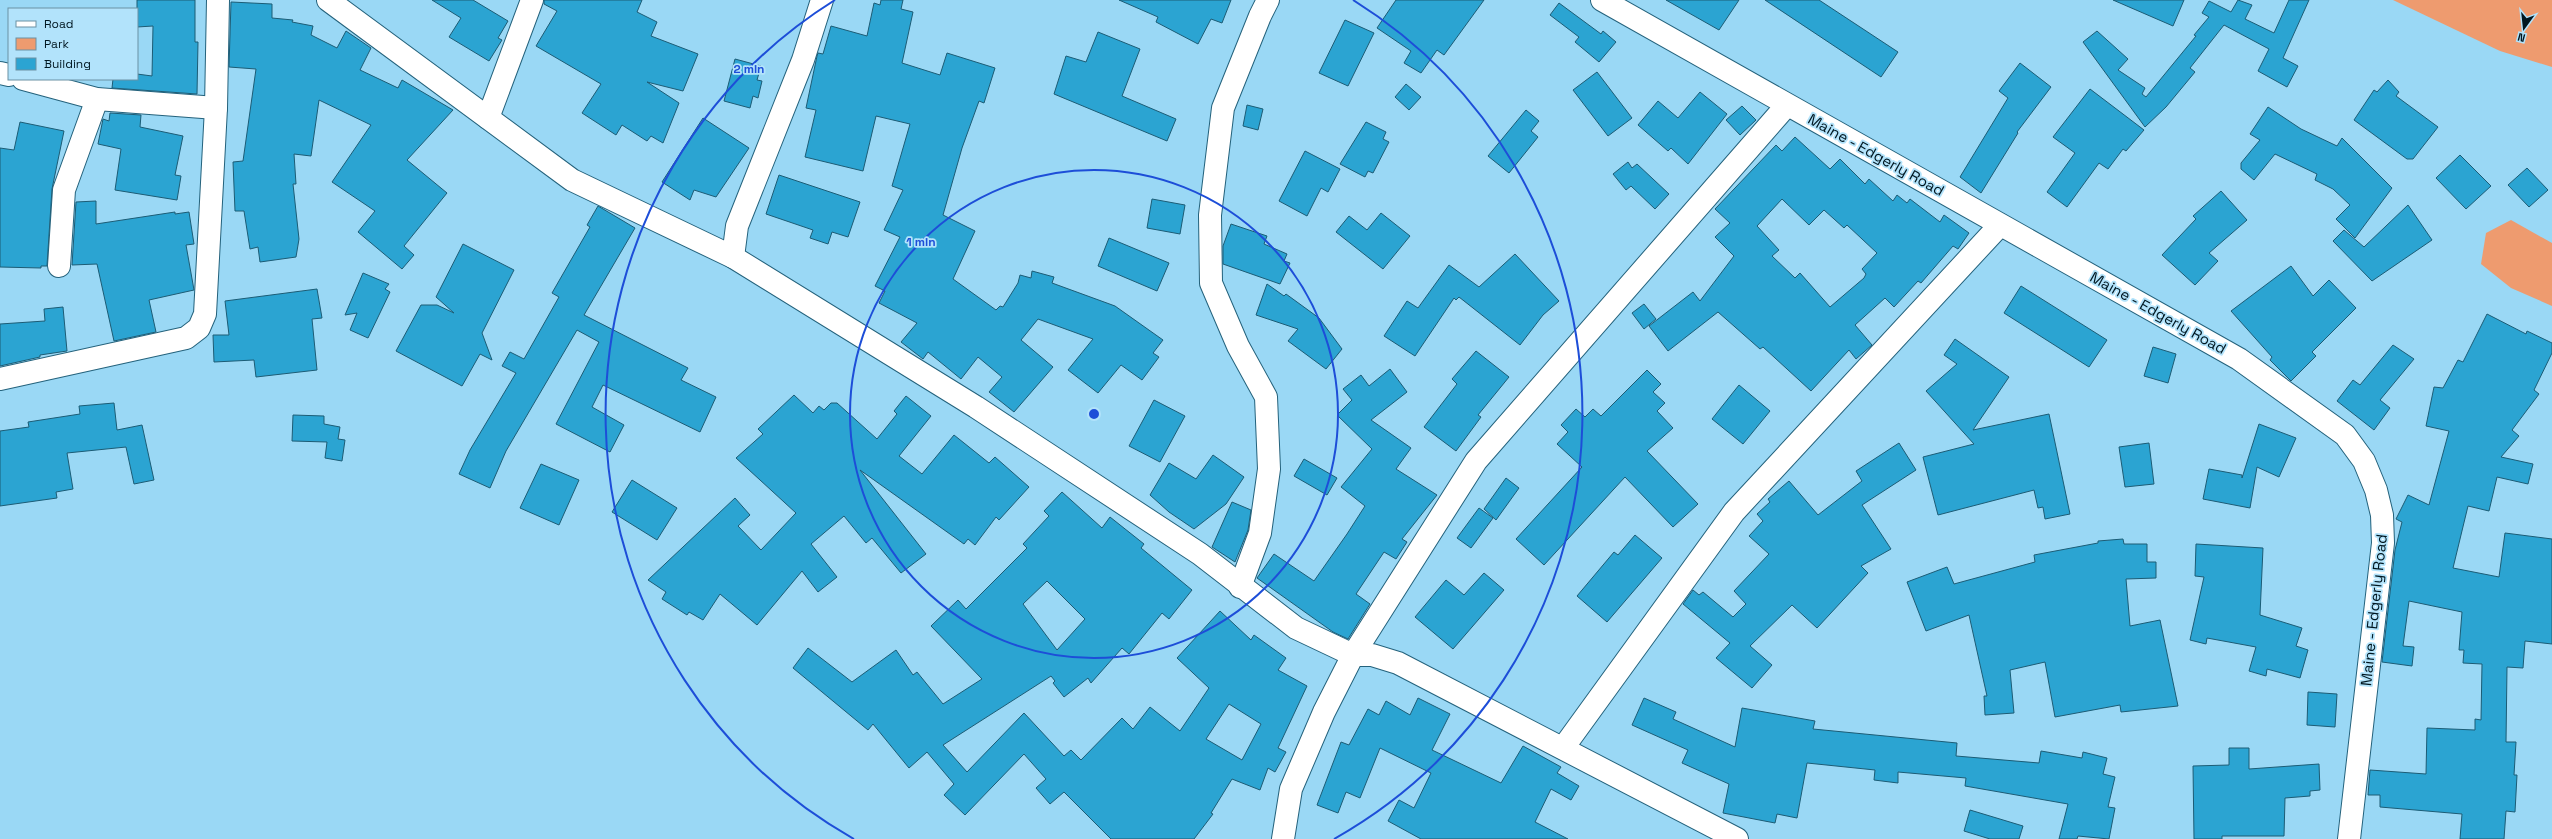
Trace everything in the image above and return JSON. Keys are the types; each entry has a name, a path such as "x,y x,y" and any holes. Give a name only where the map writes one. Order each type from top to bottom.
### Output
{"street":[{"path":"0,379 186,338 198,328 205,314 216,108 218,0"},
{"path":"328,0 572,180 733,257 976,407 1200,554 1240,587 1296,628 1354,655 1372,656 1398,663 1737,839"},
{"path":"488,118 532,0"},
{"path":"733,257 738,226 803,60 822,0"},
{"path":"1240,587 1260,533 1268,476 1266,397 1238,346 1210,283 1210,215 1223,108 1260,16 1268,0"},
{"name":"Maine - Edgerly Road","path":"1602,0 2239,359 2345,436 2364,461 2376,490 2382,515 2383,544 2348,839"},
{"path":"27,80 97,99 216,108"},
{"path":"59,266 64,190 97,99"},
{"path":"1283,839 1291,789 1324,712 1354,655 1476,460 1787,105"},
{"path":"1563,748 1734,512 2000,225"}],"green space":[{"path":"2393,0 2552,0 2552,67 2500,51"},
{"path":"2511,220 2552,243 2552,306 2511,288 2481,264 2486,233"}],"building":[{"path":"137,0 195,0 195,42 198,42 197,94 112,88 113,80 138,80 138,74 152,76 153,26 138,27"},
{"path":"432,0 473,0 508,21 498,38 502,40 489,61 449,37 461,18"},
{"path":"544,0 642,0 637,12 657,22 651,36 698,54 683,91 647,82 679,103 663,143 651,136 647,141 622,125 616,135 582,113 601,84 536,46 557,11 544,4"},
{"path":"881,0 903,0 901,9 913,12 902,63 940,75 947,53 995,68 984,103 979,101 962,148 943,215 975,231 953,279 996,310 1000,306 1003,307 1018,283 1020,275 1031,278 1032,271 1054,277 1052,283 1115,306 1163,340 1153,353 1159,357 1142,380 1121,365 1098,393 1068,370 1093,339 1038,319 1021,340 1053,367 1014,412 989,392 1002,377 978,357 961,379 928,352 923,359 901,342 917,323 879,303 885,291 875,286 900,237 884,230 903,190 892,186 910,124 876,116 863,171 805,157 816,110 806,108 817,56 818,53 823,54 831,26 867,36 874,3 880,5"},
{"path":"1119,0 1231,0 1222,23 1211,19 1198,44 1156,22 1158,17"},
{"path":"1396,0 1484,0 1444,55 1437,50 1421,73 1404,63 1411,51 1377,28"},
{"path":"1666,0 1739,0 1719,30"},
{"path":"1765,0 1819,0 1898,52 1881,77"},
{"path":"2113,0 2184,0 2173,26"},
{"path":"2238,0 2252,5 2245,19 2274,33 2289,0 2309,0 2283,58 2298,66 2287,87 2258,71 2269,49 2224,25 2190,68 2195,72 2166,107 2145,127 2083,42 2097,31 2128,59 2118,70 2145,88 2142,94 2146,97 2196,36 2194,35 2209,17 2202,13 2209,1 2231,12"},
{"path":"231,2 272,4 272,18 293,20 292,22 313,26 311,35 337,48 346,31 371,48 360,70 398,88 402,80 453,110 407,160 447,193 404,246 414,255 402,269 358,232 375,211 332,182 371,125 319,100 311,156 294,154 296,184 293,184 299,239 296,257 260,262 258,247 250,249 244,211 235,211 233,162 243,161 256,69 229,67"},
{"path":"1559,3 1601,34 1603,31 1616,42 1599,62 1575,42 1579,37 1550,15"},
{"path":"1345,20 1374,33 1348,86 1319,73"},
{"path":"1098,32 1140,49 1122,96 1176,119 1167,141 1054,94 1066,56 1086,62"},
{"path":"735,59 761,66 757,80 762,81 758,98 753,96 750,108 724,101"},
{"path":"2020,63 2051,87 2017,132 2018,133 1981,193 1960,177 2008,98 1999,91"},
{"path":"1597,72 1632,118 1608,136 1573,90"},
{"path":"2388,80 2399,92 2396,96 2438,127 2413,159 2407,159 2354,120 2374,90 2377,92"},
{"path":"1406,84 1421,97 1409,110 1395,97"},
{"path":"2090,89 2144,130 2126,151 2123,149 2108,169 2099,163 2067,207 2047,192 2075,153 2053,137"},
{"path":"1700,92 1727,114 1688,164 1671,148 1668,151 1638,125 1658,101 1678,118"},
{"path":"1247,105 1263,109 1258,130 1243,126"},
{"path":"1742,106 1756,120 1740,135 1726,120"},
{"path":"2268,107 2301,129 2337,146 2342,138 2392,188 2355,238 2336,219 2350,205 2333,189 2315,180 2317,174 2275,154 2254,180 2241,169 2241,163 2260,140 2250,134"},
{"path":"1526,110 1539,121 1531,131 1538,137 1509,173 1488,156"},
{"path":"110,113 141,115 140,127 183,136 175,175 181,176 177,200 115,190 121,149 98,144 103,119 109,121"},
{"path":"703,118 749,148 716,197 694,190 690,200 662,182"},
{"path":"20,122 64,131 52,189 47,266 41,266 41,268 0,267 0,148 14,150"},
{"path":"1366,122 1386,132 1383,139 1389,142 1373,173 1368,171 1365,177 1340,164"},
{"path":"1795,137 1830,169 1840,159 1865,184 1869,179 1893,201 1897,195 1907,203 1910,199 1940,222 1944,215 1969,233 1958,249 1953,246 1921,283 1918,281 1894,307 1885,298 1855,325 1872,345 1856,359 1849,350 1811,391 1763,347 1760,349 1718,312 1668,351 1649,326 1693,292 1700,301 1734,256 1715,237 1730,223 1715,209 1776,145 1782,151","holes":["1782,199 1809,225 1824,210 1844,228 1847,225 1877,253 1862,269 1866,274 1864,278 1830,307 1800,273 1795,278 1772,256 1779,250 1757,226"]},
{"path":"1305,151 1340,169 1328,192 1321,188 1307,216 1279,201"},
{"path":"2460,155 2491,186 2466,209 2436,178"},
{"path":"1628,162 1632,168 1637,164 1669,194 1655,209 1631,186 1626,190 1613,174"},
{"path":"2527,168 2548,190 2529,207 2508,185"},
{"path":"779,175 860,202 848,237 832,232 828,244 810,238 813,230 766,214"},
{"path":"2221,191 2247,220 2209,253 2218,261 2195,285 2162,255 2196,219 2193,216"},
{"path":"1152,199 1185,205 1180,234 1147,228"},
{"path":"96,201 96,224 175,212 175,214 189,212 194,244 186,245 194,290 149,300 156,332 114,341 97,264 72,265 76,202"},
{"path":"2408,205 2432,240 2372,281 2333,241 2344,230 2364,247"},
{"path":"598,206 635,228 584,315 688,368 681,380 716,397 700,432 603,385 592,407 624,425 610,452 556,424 599,342 577,330 506,451 490,488 459,474 470,450 516,373 502,366 510,352 524,359 559,297 552,293 590,227 587,225"},
{"path":"1381,213 1410,236 1383,269 1336,232 1349,216 1367,230"},
{"path":"1231,224 1267,236 1264,244 1287,254 1284,261 1290,263 1280,284 1223,264 1223,246"},
{"path":"1109,238 1169,263 1157,291 1098,266"},
{"path":"463,244 514,270 482,333 492,360 480,354 462,386 396,351 421,305 437,305 454,313 436,297"},
{"path":"1515,254 1559,301 1543,315 1520,345 1459,297 1456,300 1454,298 1415,356 1384,336 1407,301 1418,308 1449,265 1479,287"},
{"path":"2291,266 2313,296 2329,280 2356,308 2312,352 2316,356 2291,381 2270,360 2272,357 2231,311"},
{"path":"363,273 389,284 385,289 390,292 368,338 350,330 357,313 345,315"},
{"path":"1267,284 1284,296 1286,294 1319,318 1342,349 1326,369 1288,341 1298,329 1256,315"},
{"path":"2021,286 2107,340 2089,367 2004,313"},
{"path":"317,289 322,318 312,319 317,370 256,377 254,360 214,362 213,335 229,335 225,301"},
{"path":"1644,304 1656,319 1644,329 1632,313"},
{"path":"63,307 67,351 40,355 40,357 0,366 0,324 45,321 44,309"},
{"path":"2487,314 2526,334 2527,331 2552,343 2552,353 2534,390 2539,394 2512,430 2519,436 2501,457 2533,464 2528,484 2497,477 2489,511 2468,506 2453,568 2499,577 2505,533 2552,539 2552,644 2525,641 2523,668 2507,667 2506,742 2516,742 2514,775 2517,775 2515,812 2506,811 2504,839 2460,839 2462,814 2380,807 2380,795 2368,795 2370,770 2426,774 2427,728 2475,730 2475,719 2481,720 2482,664 2463,663 2464,650 2459,650 2462,612 2409,601 2403,646 2414,647 2412,666 2382,662 2395,550 2402,522 2396,519 2408,495 2429,505 2449,431 2426,426 2434,387 2443,388 2458,360 2463,362"},
{"path":"1955,339 2009,377 1973,430 2049,414 2070,514 2045,519 2043,507 2038,508 2034,490 1938,515 1923,457 1974,444 1926,391 1957,364 1944,355"},
{"path":"2393,345 2414,359 2380,400 2390,408 2374,430 2337,401 2353,380 2360,385"},
{"path":"2153,347 2176,354 2168,383 2144,376"},
{"path":"1476,351 1509,377 1478,415 1481,417 1456,451 1424,427 1457,384 1452,379"},
{"path":"1390,369 1407,392 1371,420 1411,448 1396,469 1437,495 1402,539 1407,542 1396,559 1384,552 1356,594 1370,604 1348,639 1333,632 1257,578 1274,554 1314,581 1365,506 1341,487 1372,449 1337,415 1352,400 1343,389 1361,375 1369,386"},
{"path":"1647,370 1661,384 1653,392 1665,403 1657,411 1673,428 1647,451 1698,504 1673,527 1625,477 1544,565 1516,539 1582,467 1557,444 1568,432 1561,425 1576,409 1585,417 1593,409 1601,416"},
{"path":"1739,385 1770,411 1743,444 1712,419"},
{"path":"794,395 813,413 819,406 824,410 831,403 837,403 877,439 897,414 894,411 906,396 931,416 899,456 922,474 954,435 989,463 995,457 1029,487 999,520 996,517 975,545 968,539 964,544 860,470 926,554 901,573 872,538 866,543 844,516 811,544 837,577 818,592 802,571 757,625 720,594 703,620 689,612 687,615 662,599 666,592 648,580 735,498 750,515 738,526 761,550 796,513 736,458 763,434 758,429"},
{"path":"1154,400 1185,416 1160,462 1129,446"},
{"path":"114,403 117,430 142,425 154,480 134,484 126,447 67,453 73,489 56,492 57,498 0,506 0,431 29,427 28,422 80,414 79,406"},
{"path":"293,415 324,416 324,424 340,427 338,439 345,440 342,461 325,458 327,442 292,441"},
{"path":"2259,424 2296,438 2279,477 2257,467 2250,508 2203,499 2209,469 2242,475 2242,478"},
{"path":"1899,443 1916,470 1862,505 1891,549 1861,566 1868,573 1817,628 1792,605 1750,646 1772,665 1752,688 1716,658 1730,643 1683,604 1693,590 1699,595 1703,592 1733,617 1746,604 1734,591 1769,554 1749,536 1763,521 1757,514 1770,502 1768,499 1789,481 1818,515 1862,481 1856,471"},
{"path":"2149,443 2154,484 2125,487 2119,447"},
{"path":"1213,455 1244,477 1226,504 1194,529 1169,512 1150,495 1169,463 1196,479"},
{"path":"1304,459 1337,478 1327,495 1294,476"},
{"path":"541,464 579,480 559,525 520,508"},
{"path":"1506,478 1519,488 1496,520 1484,509"},
{"path":"632,480 677,508 657,540 612,512"},
{"path":"1062,492 1102,528 1110,517 1144,544 1141,548 1192,590 1169,619 1162,613 1129,654 1122,648 1091,683 1088,678 1064,697 1053,683 1055,681 1051,676 943,745 967,772 1024,713 1064,756 1071,750 1081,760 1122,718 1133,729 1150,707 1180,731 1209,688 1177,658 1220,611 1251,640 1254,635 1286,658 1278,670 1307,686 1278,748 1286,752 1275,772 1268,768 1260,790 1232,779 1211,813 1213,814 1194,839 1111,839 1064,792 1050,804 1036,788 1046,779 1024,754 965,815 944,795 954,784 927,752 909,768 873,724 868,730 793,668 808,648 852,682 896,650 913,675 917,672 943,704 982,679 931,626 958,600 966,609 1027,548 1023,544 1049,516 1044,511","holes":["1047,581 1085,619 1057,650 1023,604","1229,704 1261,724 1242,760 1206,739"]},
{"path":"1232,502 1251,510 1248,530 1235,562 1212,547"},
{"path":"1479,508 1493,518 1471,548 1457,538"},
{"path":"1635,535 1662,558 1607,622 1577,596 1614,552 1618,555"},
{"path":"2123,539 2124,544 2147,544 2147,562 2156,562 2156,578 2126,579 2130,626 2160,620 2178,706 2121,712 2120,705 2055,717 2045,662 2010,670 2014,713 1985,715 1984,696 1987,696 1969,615 1926,631 1907,582 1947,567 1954,584 2035,562 2034,555 2098,543 2098,541"},
{"path":"2196,544 2263,548 2260,615 2302,628 2296,646 2308,650 2300,678 2267,669 2266,676 2249,671 2256,647 2207,638 2206,644 2190,640 2204,577 2195,576"},
{"path":"1484,573 1504,590 1453,649 1415,617 1446,580 1464,595"},
{"path":"2308,692 2337,694 2335,727 2307,725"},
{"path":"1418,698 1450,714 1432,750 1501,783 1523,746 1561,767 1557,773 1579,786 1571,800 1551,789 1535,822 1568,839 1421,839 1388,821 1399,800 1414,808 1431,773 1380,748 1360,798 1346,792 1338,813 1317,805 1341,742 1349,745 1368,709 1379,715 1386,701 1410,715"},
{"path":"1644,698 1676,712 1673,719 1735,747 1742,708 1815,721 1813,729 1957,743 1956,756 2039,763 2041,751 2082,758 2083,752 2107,758 2103,774 2115,777 2108,807 2115,808 2109,839 2078,836 2077,839 2059,839 2068,804 1965,786 1966,778 1898,772 1898,783 1874,780 1875,770 1807,763 1797,818 1777,814 1775,823 1723,813 1729,784 1682,763 1688,750 1632,725"},
{"path":"2229,748 2249,748 2249,769 2319,764 2320,790 2310,791 2310,796 2285,798 2284,836 2222,836 2222,839 2194,839 2193,766 2229,765"},
{"path":"1970,810 2023,826 2019,839 1990,839 1964,831"}]}
